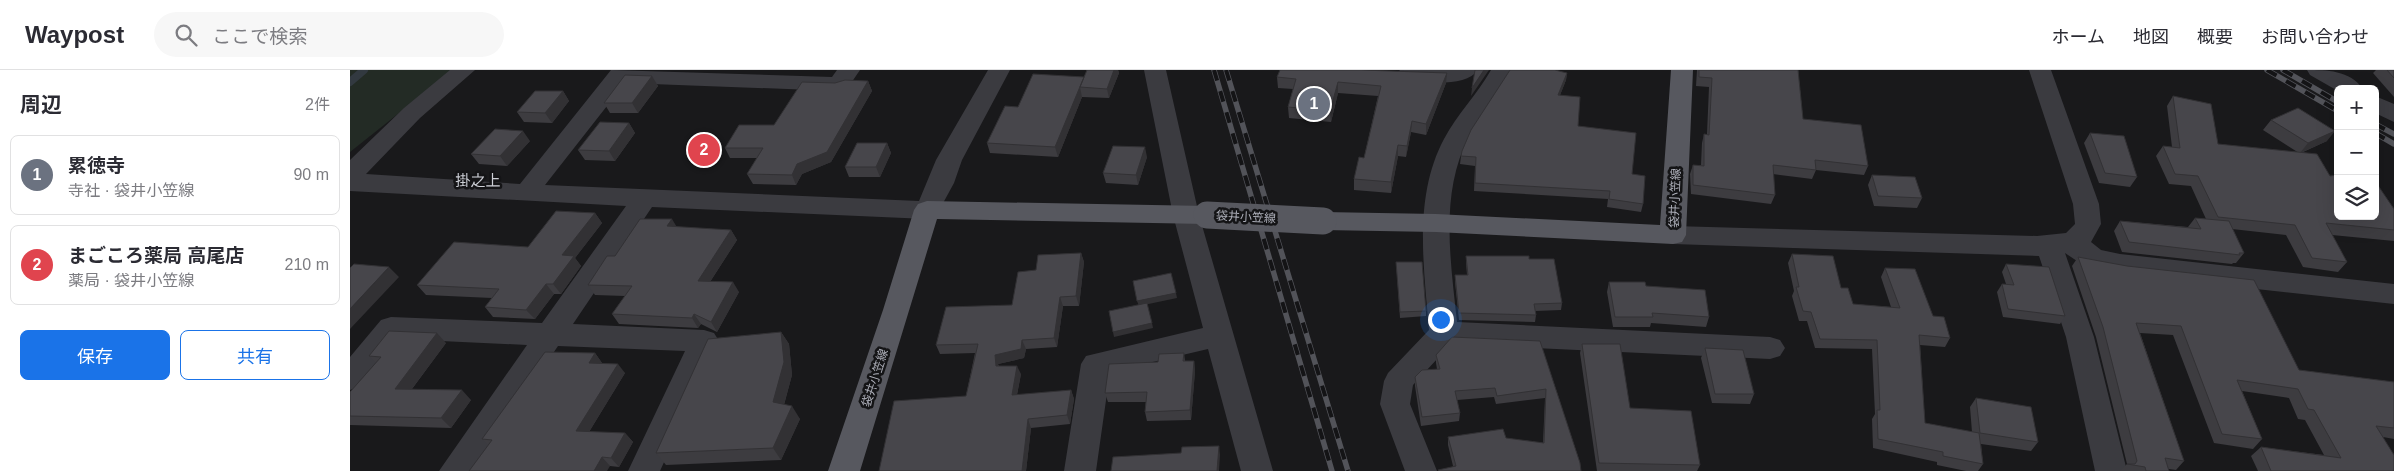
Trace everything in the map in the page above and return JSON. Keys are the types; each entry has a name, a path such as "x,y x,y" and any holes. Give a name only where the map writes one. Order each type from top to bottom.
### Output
{"main road":[{"name":"袋井小笠線","path":"844,471 898,310 927,210 1197,215 1323,221 1436,223 1673,235 1679,96 1682,70"}],"street":[{"path":"350,175 412,113 464,70"},
{"path":"526,193 621,73 839,84 849,70"},
{"path":"350,182 526,193 927,210 941,183 949,160 999,70"},
{"path":"1156,70 1197,215 1220,336 1258,471"},
{"path":"1391,73 1458,75 1468,70 1500,74 1452,146 1445,165 1436,223 1444,333 1399,381 1395,404 1421,471"},
{"path":"1673,235 2060,243 2080,237 2088,224 2086,204 2040,70"},
{"path":"2318,70 2344,85"},
{"path":"2379,105 2394,114"},
{"path":"455,471 646,197"},
{"path":"2060,243 2093,258 2120,264 2394,294"},
{"path":"2060,243 2111,471"},
{"path":"350,378 392,328 704,341 644,471"},
{"path":"1444,333 1770,348"},
{"path":"1080,471 1096,364 1220,336"}],"shaded area":[{"path":"350,70 453,70 350,152"}],"building":[{"path":"1087,70 1114,70 1107,89 1080,87"},
{"path":"1280,70 1447,73 1426,124 1412,121 1407,146 1398,145 1391,182 1354,179 1359,157 1364,158 1381,86 1338,82 1330,111 1288,107 1296,79 1277,77"},
{"path":"1475,70 1484,70 1472,88"},
{"path":"1510,70 1555,70 1567,73 1558,95 1580,97 1578,126 1636,133 1632,174 1645,176 1643,204 1609,199 1610,191 1475,183 1476,157 1461,156 1462,151 1471,130"},
{"path":"1699,70 1798,70 1803,119 1861,125 1868,166 1815,160 1816,170 1773,165 1775,195 1693,185 1693,165 1704,166 1704,134 1709,135 1712,78 1699,77"},
{"path":"2387,70 2394,70 2394,78"},
{"path":"1033,74 1084,77 1055,147 987,143 1005,106 1018,107"},
{"path":"625,75 652,76 632,103 604,103"},
{"path":"845,80 868,81 827,152 797,164 792,175 747,174 763,148 725,148 739,125 774,125 802,82 835,83"},
{"path":"535,91 563,91 545,113 517,112"},
{"path":"2173,96 2211,104 2218,144 2317,154 2330,176 2334,176 2334,220 2379,220 2379,187 2394,209 2394,230 2326,223 2347,262 2312,258 2295,225 2218,217 2198,176 2175,174 2163,146 2180,148"},
{"path":"2298,108 2334,131 2308,143 2271,120"},
{"path":"600,122 629,123 609,151 578,150"},
{"path":"495,129 523,131 500,156 471,154"},
{"path":"2090,133 2124,136 2137,177 2105,173"},
{"path":"857,143 887,143 876,167 845,167"},
{"path":"1113,146 1145,147 1136,175 1103,173"},
{"path":"1872,175 1915,177 1922,198 1878,196"},
{"path":"556,211 595,213 562,255 574,256 553,284 546,284 526,310 485,307 499,289 417,285 454,242 528,247"},
{"path":"2195,218 2229,221 2244,253 2239,253 2240,255 2129,242 2120,221 2201,229"},
{"path":"640,219 672,219 667,226 731,230 698,281 733,282 711,322 694,314 692,318 612,314 632,286 588,285 607,256 615,256"},
{"path":"1081,253 1076,296 1060,297 1054,338 1022,340 1021,349 995,355 996,366 1017,366 1012,395 1071,390 1067,415 1028,419 1022,471 879,471 894,401 966,396 978,344 936,345 946,307 1012,305 1018,272 1036,270 1038,255"},
{"path":"1792,254 1833,256 1841,288 1848,288 1853,304 1900,308 1885,268 1915,269 1933,316 1944,317 1950,338 1919,335 1925,423 1979,433 1983,464 1943,456 1943,452 1878,439 1877,410 1880,410 1877,340 1820,339 1811,312 1803,311 1796,287 1799,287"},
{"path":"1466,256 1529,256 1529,259 1554,259 1562,303 1534,304 1536,315 1459,313 1455,275 1468,275"},
{"path":"2078,257 2127,266 2254,280 2299,370 2394,382 2394,428 2376,426 2394,455 2394,471 2271,471 2261,447 2341,458 2314,410 2308,409 2298,389 2237,380 2262,439 2222,434 2181,326 2136,323 2184,461 2165,458 2169,471 2146,471 2145,467 2127,464 2135,464 2137,461 2103,327"},
{"path":"1396,262 1422,262 1426,311 1400,312"},
{"path":"354,264 389,267 350,309 350,268"},
{"path":"2006,264 2049,267 2065,316 2008,309 2002,284 2014,285"},
{"path":"1171,273 1176,293 1137,301 1133,281"},
{"path":"1609,282 1645,282 1646,286 1705,290 1709,317 1652,313 1653,317 1615,317"},
{"path":"1147,303 1152,323 1113,332 1109,311"},
{"path":"389,331 437,333 395,389 462,390 441,418 350,416 350,392 381,357 369,356"},
{"path":"781,332 784,362 773,402 792,406 773,448 656,453 708,339"},
{"path":"1452,337 1540,341 1581,471 1438,470 1456,466 1448,437 1503,429 1506,438 1544,443 1546,389 1497,396 1495,388 1455,391 1460,413 1422,417 1415,377 1422,370 1440,369 1436,355"},
{"path":"1582,344 1620,344 1630,408 1691,411 1700,465 1599,463"},
{"path":"1705,348 1743,350 1754,394 1715,394"},
{"path":"545,352 595,353 589,363 618,364 576,431 625,433 611,458 602,457 594,471 469,471 492,440 482,439"},
{"path":"1184,353 1183,361 1194,361 1190,410 1145,412 1147,392 1105,393 1109,364 1158,362 1159,354"},
{"path":"1976,398 2031,407 2038,442 1980,433"},
{"path":"1219,446 1217,471 1111,471 1113,457 1181,453 1182,447"}],"waterway":[{"path":"350,82 364,70"}],"railway":[{"path":"1214,70 1332,471"},
{"path":"1226,70 1348,471"},
{"path":"2267,70 2334,109"},
{"path":"2283,70 2334,100"},
{"path":"2379,126 2394,134"},
{"path":"2379,135 2394,144"}],"place":[{"name":"累徳寺","path":"1314,104"},
{"name":"まごころ薬局 高尾店","path":"704,150"}],"district":[{"name":"掛之上","path":"478,181"}]}
